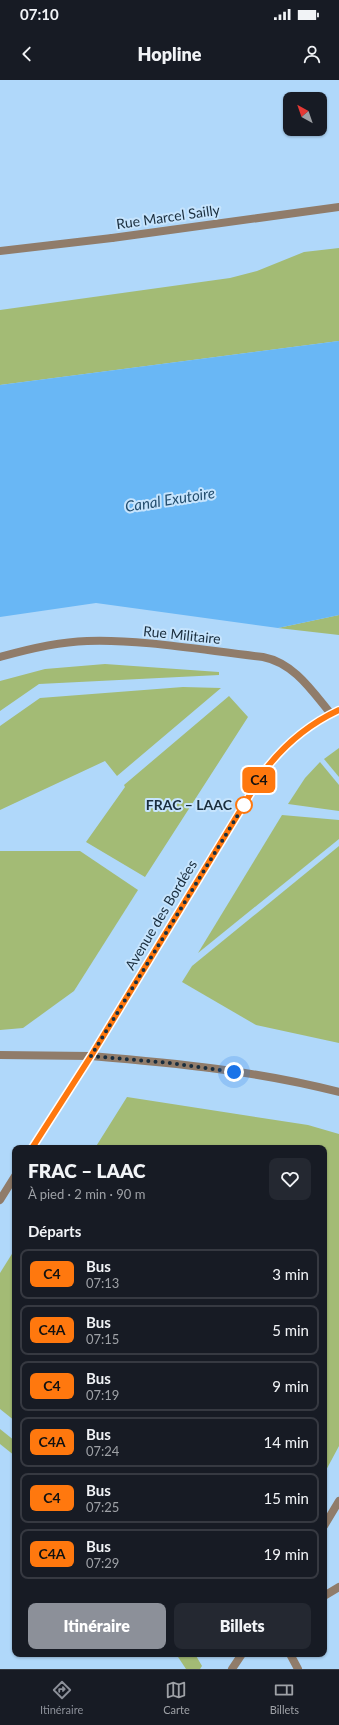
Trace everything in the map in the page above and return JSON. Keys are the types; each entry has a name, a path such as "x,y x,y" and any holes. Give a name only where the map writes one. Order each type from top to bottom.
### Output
{"street":[{"name":"Rue Marcel Sailly","path":"0,251 112,238 339,207"},
{"name":"Rue Militaire","path":"0,657 48,646 88,641 121,641 263,657 277,660 289,667 331,714"},
{"path":"331,714 339,710"},
{"name":"Avenue des Bordées","path":"34,1145 91,1056 265,770 276,756 295,737 331,714"},
{"path":"0,1055 91,1056 185,1064 257,1075 339,1092"},
{"path":"0,1200 12,1181"},
{"path":"327,1521 339,1501"},
{"path":"327,1594 339,1587"},
{"path":"232,1669 240,1657"},
{"path":"292,1657 298,1669"}],"green space":[{"path":"339,248 339,341 0,385 0,310 230,278 257,271 304,252"},
{"path":"339,615 339,635 278,628"},
{"path":"105,664 219,672 219,675 39,684 0,711 0,681 45,669"},
{"path":"183,687 221,688 117,776 105,761 0,810 0,726 40,698"},
{"path":"229,696 248,717 145,877 86,842 125,787 124,785"},
{"path":"339,748 339,777 324,759"},
{"path":"320,762 339,785 339,811 288,804 305,778"},
{"path":"282,815 339,820 339,839 198,953"},
{"path":"339,846 339,1043 256,1025 182,982 192,966"},
{"path":"0,851 80,851 138,890 74,991 23,1028 0,1030"},
{"path":"127,1097 308,1125 339,1134 339,1446 327,1468 327,1145 97,1145"},
{"path":"12,1254 12,1419 0,1409 0,1273"},
{"path":"0,1429 12,1439 12,1454 0,1444"},
{"path":"178,1657 197,1657 202,1666 200,1669 186,1669"}],"water":[{"name":"Canal Exutoire","path":"339,341 339,615 278,628 96,603 0,617 0,385"}],"bus line":[{"name":"C4","path":"34,1145 91,1056 265,770 276,756 308,727 339,710"}],"place":[{"name":"FRAC – LAAC","path":"244,805"}],"route":[{"path":"234,1072 185,1064 91,1056 244,805"}]}
